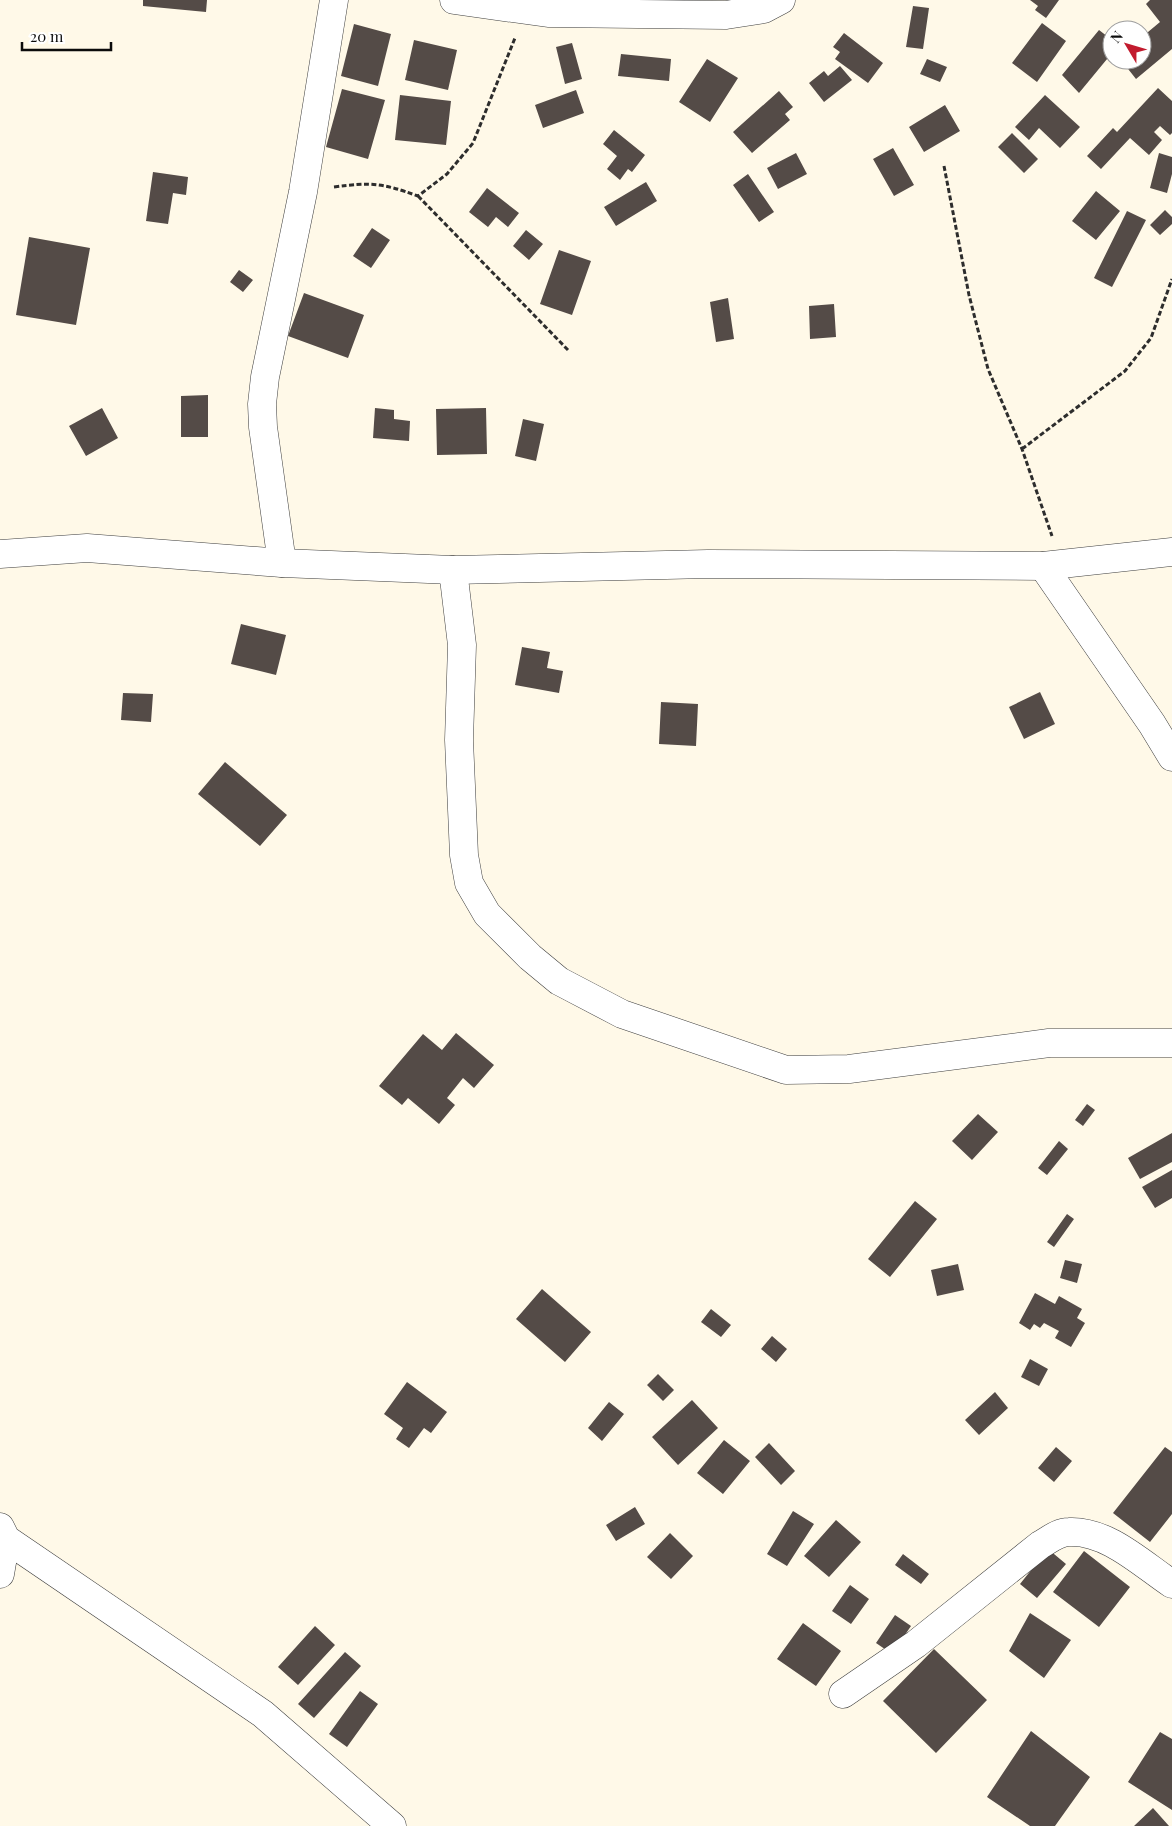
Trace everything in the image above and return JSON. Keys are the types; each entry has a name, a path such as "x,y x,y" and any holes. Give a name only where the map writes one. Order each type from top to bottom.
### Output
{"street":[{"path":"282,563 263,427 262,404 265,377 303,192 334,0"},
{"path":"454,0 548,13 726,15 764,9 781,0"},
{"path":"0,554 87,548 282,563 453,570 708,564 1052,565 1172,552"},
{"path":"1052,565 1172,757"},
{"path":"453,570 462,646 459,740 464,855 469,883 486,914 530,957 559,981 622,1014 786,1070 849,1069 1049,1043 1172,1043"},
{"path":"843,1694 916,1644 1040,1545 1054,1536 1068,1532 1099,1537 1172,1584"},
{"path":"0,1574 3,1533"},
{"path":"3,1533 263,1714 392,1826"}],"path":[{"path":"418,196 447,174 473,143 527,10"},
{"path":"944,166 969,295 988,369 1022,449 1052,565"},
{"path":"303,192 369,183 388,186 418,196 568,350"},
{"path":"1022,449 1125,371 1151,338 1172,279"}],"building":[{"path":"143,0 207,0 206,12 143,6"},
{"path":"1030,0 1059,0 1046,18 1035,10 1038,6"},
{"path":"1150,0 1172,0 1172,49 1152,66 1152,29 1160,22 1146,4"},
{"path":"913,6 929,8 923,49 906,47"},
{"path":"1042,23 1066,41 1037,82 1012,63"},
{"path":"354,24 391,34 378,86 341,76"},
{"path":"1099,30 1102,32 1102,65 1079,93 1062,75"},
{"path":"844,33 883,63 868,83 835,59 840,52 833,47"},
{"path":"414,40 457,50 448,90 405,80"},
{"path":"572,43 582,79 565,84 556,47"},
{"path":"621,54 671,59 669,81 618,76"},
{"path":"707,59 738,78 710,122 679,102"},
{"path":"927,59 947,67 940,82 920,74"},
{"path":"840,66 852,80 824,102 809,83 824,71 828,76"},
{"path":"1129,70 1147,70 1136,79"},
{"path":"1158,88 1172,101 1172,133 1170,135 1160,126 1154,132 1162,140 1149,155 1130,138 1101,169 1087,156 1113,128 1117,132"},
{"path":"342,89 385,100 368,159 326,147"},
{"path":"576,90 584,113 543,128 535,105"},
{"path":"779,91 793,107 785,114 790,120 752,153 733,132"},
{"path":"400,95 451,101 446,145 395,140"},
{"path":"1045,95 1080,127 1060,148 1039,128 1029,140 1015,127"},
{"path":"945,105 960,131 924,152 909,127"},
{"path":"614,130 645,155 632,172 628,169 620,180 607,169 617,156 603,144"},
{"path":"1012,133 1038,159 1024,173 998,147"},
{"path":"893,148 914,185 894,196 873,159"},
{"path":"796,153 807,174 778,189 767,168"},
{"path":"1159,153 1172,157 1172,174 1167,193 1150,188"},
{"path":"153,172 188,177 186,195 173,193 168,224 146,221"},
{"path":"748,174 774,212 759,222 733,185"},
{"path":"646,182 657,201 616,226 604,207"},
{"path":"487,188 519,213 508,227 496,217 488,227 469,212"},
{"path":"1096,191 1120,211 1096,240 1072,221"},
{"path":"1165,210 1172,217 1172,224 1160,235 1150,225"},
{"path":"1127,211 1146,220 1112,287 1094,278"},
{"path":"372,228 390,240 371,268 353,256"},
{"path":"526,230 543,244 529,260 513,246"},
{"path":"29,237 90,248 76,325 16,315"},
{"path":"559,250 591,261 572,315 540,304"},
{"path":"239,270 253,280 243,292 230,282"},
{"path":"304,293 364,315 348,358 288,336"},
{"path":"728,298 734,339 716,342 710,302"},
{"path":"834,304 836,337 810,339 809,306"},
{"path":"208,395 208,437 181,437 181,396"},
{"path":"102,408 118,438 86,456 69,426"},
{"path":"375,408 394,410 394,419 410,421 409,441 373,438"},
{"path":"486,408 487,454 437,455 436,409"},
{"path":"523,419 544,424 536,461 515,456"},
{"path":"241,624 286,635 276,675 231,664"},
{"path":"522,647 550,652 547,668 563,671 559,693 515,685"},
{"path":"1040,692 1055,724 1024,739 1009,707"},
{"path":"123,693 153,694 151,722 121,720"},
{"path":"661,702 698,704 696,746 659,744"},
{"path":"225,762 287,815 260,846 198,794"},
{"path":"456,1033 494,1065 474,1088 463,1078 447,1098 455,1105 439,1124 408,1098 402,1105 379,1086 423,1034 442,1050"},
{"path":"1087,1104 1095,1110 1083,1126 1075,1120"},
{"path":"978,1114 998,1132 972,1160 952,1141"},
{"path":"1172,1133 1172,1162 1140,1179 1128,1158"},
{"path":"1059,1141 1068,1149 1047,1175 1038,1168"},
{"path":"1172,1170 1172,1198 1155,1208 1142,1187"},
{"path":"915,1201 937,1219 890,1277 868,1259"},
{"path":"1067,1214 1074,1219 1054,1247 1047,1242"},
{"path":"1065,1260 1082,1264 1077,1283 1060,1278"},
{"path":"958,1264 964,1290 937,1296 931,1270"},
{"path":"542,1289 591,1332 565,1362 516,1319"},
{"path":"1035,1293 1055,1304 1059,1296 1082,1309 1077,1318 1085,1323 1071,1347 1055,1338 1059,1331 1044,1323 1040,1328 1034,1324 1030,1330 1019,1323"},
{"path":"711,1309 731,1325 721,1337 701,1322"},
{"path":"772,1336 787,1349 776,1362 761,1349"},
{"path":"1030,1359 1048,1369 1039,1386 1021,1377"},
{"path":"658,1374 674,1390 663,1401 647,1385"},
{"path":"407,1382 447,1412 431,1433 424,1428 409,1448 396,1439 403,1428 384,1414"},
{"path":"995,1392 1008,1408 979,1435 965,1420"},
{"path":"692,1400 718,1428 678,1465 652,1437"},
{"path":"609,1402 624,1414 602,1441 588,1428"},
{"path":"724,1440 750,1461 723,1494 697,1473"},
{"path":"769,1443 795,1471 781,1485 755,1457"},
{"path":"1056,1447 1072,1461 1054,1482 1038,1468"},
{"path":"1165,1447 1172,1452 1172,1514 1150,1542 1113,1513"},
{"path":"635,1507 645,1524 616,1541 606,1525"},
{"path":"793,1511 814,1524 787,1566 767,1554"},
{"path":"836,1520 861,1542 829,1577 804,1556"},
{"path":"670,1533 693,1556 671,1579 647,1557"},
{"path":"1048,1549 1066,1564 1037,1598 1020,1584"},
{"path":"1084,1551 1130,1587 1099,1627 1053,1592"},
{"path":"903,1554 929,1574 921,1584 895,1565"},
{"path":"850,1585 869,1599 851,1624 832,1611"},
{"path":"1030,1613 1071,1640 1044,1678 1009,1651"},
{"path":"895,1615 911,1626 892,1654 876,1643"},
{"path":"803,1623 841,1651 816,1686 777,1659"},
{"path":"315,1626 335,1645 298,1685 278,1667"},
{"path":"934,1649 987,1700 936,1753 883,1701"},
{"path":"345,1652 361,1666 314,1718 298,1704"},
{"path":"360,1691 378,1704 347,1747 329,1734"},
{"path":"1031,1731 1090,1777 1055,1826 1030,1826 987,1797"},
{"path":"1160,1732 1172,1739 1172,1810 1128,1782"},
{"path":"1153,1808 1169,1826 1134,1826"}]}
